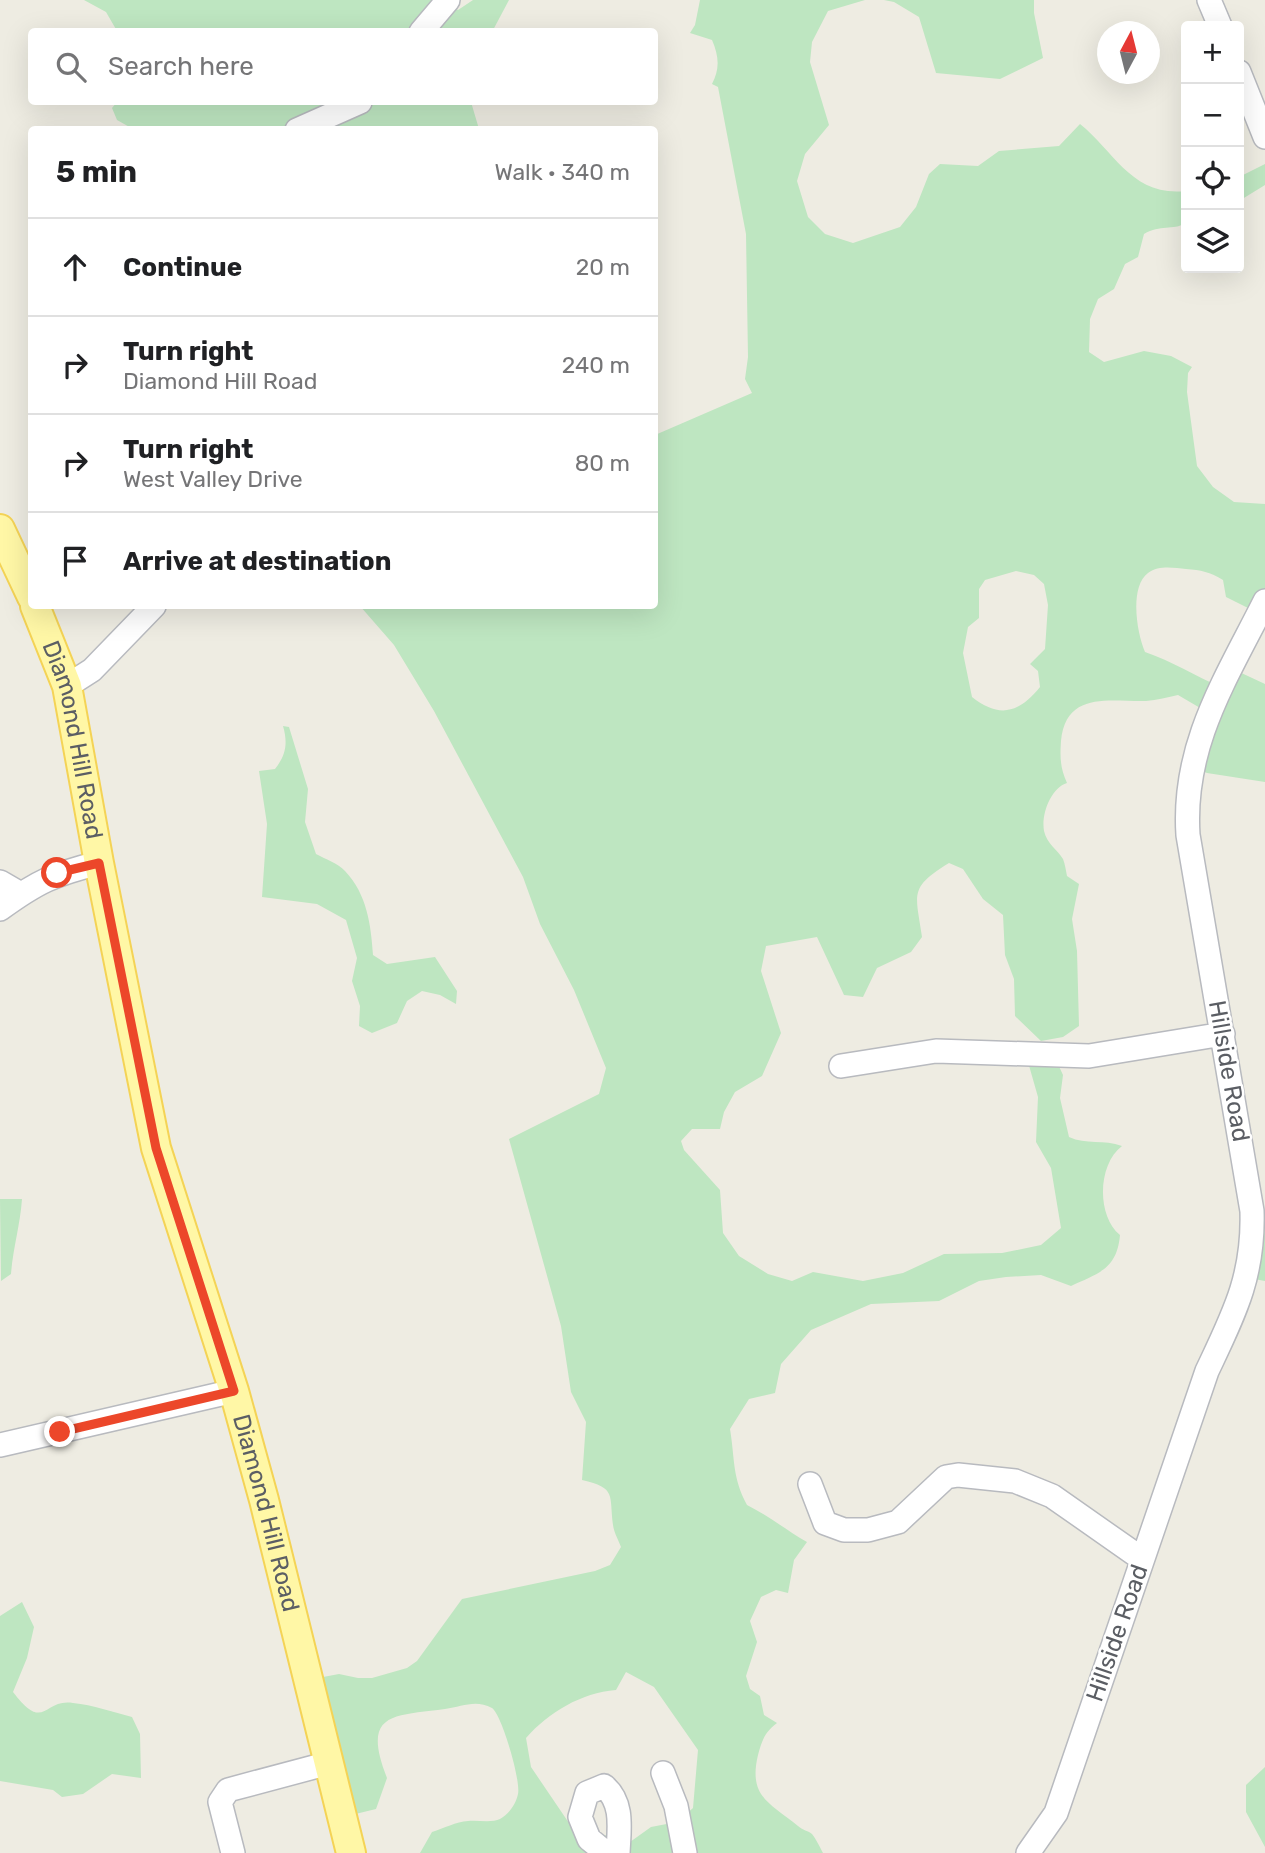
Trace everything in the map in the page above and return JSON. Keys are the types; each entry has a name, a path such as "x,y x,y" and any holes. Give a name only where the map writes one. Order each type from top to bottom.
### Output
{"main road":[{"path":"0,529 28,588"},
{"name":"Diamond Hill Road","path":"36,609 67,686 156,1148 234,1391 264,1500 351,1853"}],"street":[{"path":"424,28 448,0"},
{"path":"1209,0 1218,21"},
{"path":"1244,84 1265,137"},
{"path":"306,126 353,105"},
{"name":"Hillside Road","path":"1028,1853 1056,1813 1207,1371 1238,1305 1250,1268 1252,1211 1188,835 1185,800 1190,768 1200,735 1265,601"},
{"path":"67,686 92,670 151,609"},
{"path":"0,909 9,888 99,863"},
{"path":"841,1066 936,1051 1089,1056 1223,1034"},
{"path":"0,1445 234,1391"},
{"path":"810,1484 825,1523 844,1530 868,1530 898,1522 946,1477 1015,1481 1035,1486 1063,1503 1142,1559"},
{"path":"233,1853 220,1802 229,1790 328,1763"},
{"path":"663,1773 676,1807 685,1853"},
{"path":"606,1853 589,1839 580,1817 587,1793 604,1786 614,1795 617,1807 618,1853"}],"green space":[{"path":"84,0 443,0 458,10 473,0 509,0 494,28 115,28 106,12"},
{"path":"700,0 865,0 828,11 812,42 810,62 829,125 805,154 797,181 808,217 825,234 853,243 900,227 916,207 929,174 940,164 978,166 999,151 1059,146 1080,124 1138,180 1167,191 1181,191 1181,225 1144,234 1138,257 1125,264 1114,289 1098,299 1090,319 1089,352 1104,362 1144,351 1171,356 1192,367 1188,373 1187,392 1197,466 1213,487 1234,502 1265,504 1265,601 1256,612 1226,597 1223,580 1214,575 1196,570 1167,568 1152,570 1142,580 1138,589 1136,611 1145,652 1221,687 1235,670 1265,684 1265,782 1207,773 1191,766 1207,712 1178,695 1146,701 1092,702 1081,706 1071,713 1061,741 1061,762 1067,783 1052,796 1043,824 1047,839 1063,859 1067,876 1079,884 1072,919 1077,951 1079,1026 1063,1037 1041,1041 1015,1016 1014,979 1005,955 1003,915 983,899 963,869 949,863 927,879 918,893 922,937 911,952 877,968 863,997 844,995 817,937 766,946 761,971 781,1033 762,1076 735,1092 724,1112 720,1129 692,1129 681,1141 684,1150 720,1190 723,1233 739,1256 768,1274 792,1281 813,1272 863,1281 903,1273 944,1254 1002,1253 1041,1245 1061,1228 1051,1168 1036,1142 1038,1097 1028,1062 1056,1060 1063,1075 1060,1098 1069,1137 1122,1146 1114,1154 1104,1177 1107,1215 1120,1235 1115,1255 1105,1268 1071,1286 1041,1275 1006,1277 979,1281 939,1301 871,1304 811,1330 781,1364 775,1393 749,1399 730,1429 736,1477 747,1505 807,1542 794,1560 788,1593 776,1590 761,1597 750,1621 757,1642 746,1676 750,1689 760,1696 764,1715 777,1723 764,1737 758,1755 756,1781 759,1790 770,1805 812,1834 823,1853 420,1853 432,1832 464,1822 497,1820 514,1805 518,1794 517,1776 496,1713 486,1705 474,1704 410,1713 387,1721 380,1729 378,1740 387,1778 376,1809 343,1817 307,1680 339,1674 372,1678 407,1668 417,1661 462,1599 595,1571 610,1565 621,1547 614,1528 609,1494 601,1486 582,1480 586,1422 571,1392 561,1326 509,1139 599,1094 606,1068 574,990 540,924 523,877 434,711 394,645 363,609 658,609 658,434 752,393 745,379 748,357 746,234 718,87 712,84 718,62 712,40 690,33 695,25","holes":["1016,571 1034,575 1044,584 1048,605 1045,649 1030,664 1038,671 1040,687 1016,708 1000,710 982,704 972,697 963,653 968,627 979,618 979,589 985,580","626,1672 654,1687 698,1750 693,1808 677,1822 651,1827 630,1842 571,1826 531,1767 526,1738 566,1705 590,1695 616,1690"]},
{"path":"884,0 1034,0 1043,58 1000,79 936,73 919,17 894,2"},
{"path":"114,105 472,105 478,126 128,126 117,120 112,108"},
{"path":"1265,164 1265,185 1244,198 1244,174"},
{"path":"283,726 289,727 308,789 305,822 316,854 342,868 358,890 369,921 373,955 387,964 435,957 457,991 456,1004 440,995 422,991 407,1001 397,1023 372,1033 359,1026 360,1006 352,981 357,958 346,920 317,904 262,897 267,824 259,771 275,769 282,759 286,743"},
{"path":"0,1199 22,1199 11,1274 1,1281"},
{"path":"1265,1228 1265,1281 1254,1279"},
{"path":"22,1602 34,1627 27,1658 13,1692 32,1711 38,1713 55,1705 73,1703 132,1717 140,1734 141,1778 112,1774 83,1794 62,1797 53,1790 0,1781 0,1616"},
{"path":"1265,1767 1265,1847 1246,1812 1246,1785"}],"route":[{"path":"57,873 99,863 156,1148 234,1391 60,1432"}]}
